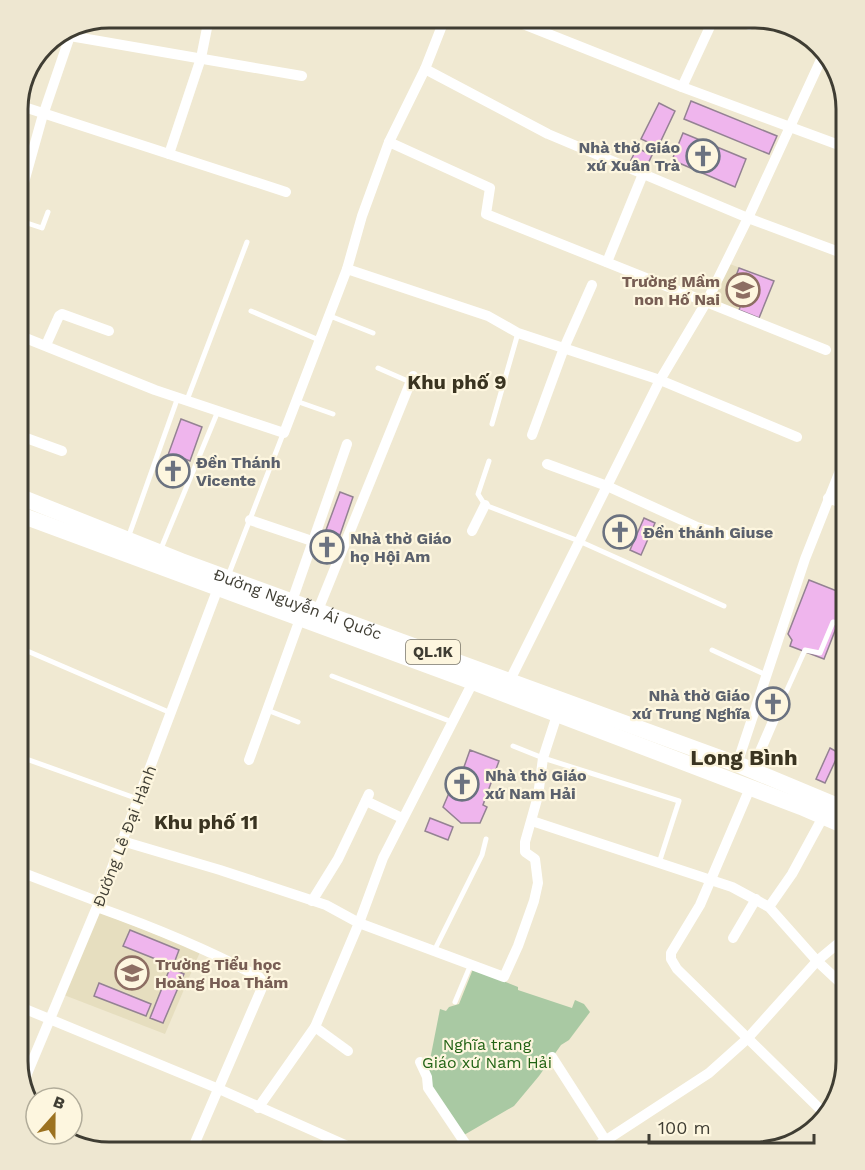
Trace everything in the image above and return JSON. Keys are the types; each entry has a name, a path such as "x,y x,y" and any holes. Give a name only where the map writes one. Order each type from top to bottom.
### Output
{"main road":[{"name":"Đường Nguyễn Ái Quốc","path":"29,500 160,552 300,619 473,682 836,822"},
{"name":"Đường Nguyễn Ái Quốc","path":"29,518 223,583 318,610 744,767 836,805"},
{"path":"731,781 744,767"}],"street":[{"path":"169,154 201,58 207,29"},
{"path":"29,338 183,399 284,433 347,269 362,216 389,142 425,69 441,29"},
{"path":"536,29 682,87 836,144"},
{"path":"682,87 709,29"},
{"path":"77,35 303,76"},
{"path":"29,164 68,40"},
{"path":"510,681 660,380 707,301 820,61"},
{"path":"425,69 548,134 748,218 836,251"},
{"path":"29,109 286,192"},
{"path":"389,142 490,188 486,214 826,350"},
{"path":"607,262 643,174"},
{"path":"347,269 488,316 518,333 660,380 796,437"},
{"path":"532,435 564,348 591,285"},
{"path":"46,345 62,314 109,331"},
{"path":"318,610 412,379"},
{"path":"29,439 62,451"},
{"path":"292,601 347,444"},
{"path":"546,464 607,486 697,527 726,535"},
{"path":"744,767 766,675 836,479"},
{"path":"828,498 836,501"},
{"path":"472,531 485,505"},
{"path":"250,520 312,541"},
{"name":"Đường Lê Đại Hành","path":"29,1069 98,904 223,583"},
{"path":"249,760 300,619"},
{"path":"258,1108 315,1027 359,923 383,858 473,682"},
{"path":"744,767 777,712"},
{"path":"122,841 326,905 359,923 504,977 518,946 538,883 535,860 525,852 525,842 538,796 543,758 557,715"},
{"path":"750,788 700,904 671,953 670,959 677,969 820,1109"},
{"path":"312,901 338,859 368,798 402,818"},
{"path":"769,907 792,874 823,817"},
{"path":"532,821 732,886 769,907 836,978"},
{"path":"29,876 158,929 262,979 263,990 195,1142"},
{"path":"733,938 756,899"},
{"path":"603,1142 709,1072 747,1039 818,961 836,945"},
{"path":"29,1010 219,1089 338,1142"},
{"path":"315,1027 348,1051"},
{"path":"552,1057 606,1140"},
{"path":"420,1062 427,1077 428,1088 464,1142"}],"lane":[{"path":"29,224 42,228 48,212"},
{"path":"128,540 247,243"},
{"path":"251,311 321,341"},
{"path":"330,316 373,333"},
{"path":"492,423 518,333"},
{"path":"378,369 412,379"},
{"path":"296,401 333,414"},
{"path":"160,552 218,411"},
{"path":"223,583 284,433"},
{"path":"489,461 478,494 485,505 579,541 724,606"},
{"path":"777,712 805,650 820,653 833,622 836,623"},
{"path":"712,650 766,675"},
{"path":"29,652 171,713"},
{"path":"332,676 452,722"},
{"path":"267,710 298,722"},
{"path":"513,746 543,758 679,801 659,863"},
{"path":"29,760 138,799"},
{"path":"434,951 482,855 486,839"},
{"path":"455,1002 471,964"}],"shaded area":[{"name":"Trường Mầm non Hố Nai","path":"730,264 774,281 759,318 713,300"},
{"name":"Trường Tiểu học Hoàng Hoa Thám","path":"99,912 200,952 165,1034 64,995"}],"green space":[{"name":"Nghĩa trang Giáo xứ Nam Hải","path":"473,969 518,987 518,990 572,1008 575,1000 584,1004 590,1012 569,1040 561,1045 514,1106 464,1135 432,1087 428,1070 440,1009 446,1011 449,1007 459,1004"}],"building":[{"path":"691,101 777,136 769,154 684,119"},
{"path":"659,103 675,111 658,147 641,139"},
{"path":"683,133 746,159 735,187 672,160"},
{"path":"637,148 652,155 645,170 629,164"},
{"path":"739,268 774,281 759,318 739,310 748,286 734,281"},
{"path":"181,419 202,427 190,461 185,459 181,470 174,467 177,459 168,455"},
{"path":"340,492 353,497 340,535 326,530"},
{"path":"644,518 655,523 641,555 630,550"},
{"path":"809,580 836,591 836,628 824,659 790,646 792,640 788,634"},
{"path":"830,748 836,751 836,759 825,783 816,779"},
{"path":"470,750 499,761 483,805 487,807 480,823 461,823 443,807 449,793 454,795"},
{"path":"430,818 453,827 448,840 425,831"},
{"path":"130,930 179,950 173,966 123,946"},
{"path":"170,968 184,974 163,1023 150,1018"},
{"path":"99,983 151,1004 146,1016 94,996"}],"place":[{"name":"Nhà thờ Giáo xứ Xuân Trà","path":"703,156"},
{"name":"Trường Mầm non Hố Nai","path":"743,290"},
{"name":"Đền Thánh Vicente","path":"173,471"},
{"name":"Đền thánh Giuse","path":"620,532"},
{"name":"Nhà thờ Giáo họ Hội Am","path":"327,547"},
{"name":"Nhà thờ Giáo xứ Trung Nghĩa","path":"773,704"},
{"name":"Nhà thờ Giáo xứ Nam Hải","path":"462,784"},
{"name":"Trường Tiểu học Hoàng Hoa Thám","path":"132,973"}],"district":[{"name":"Khu phố 9","path":"457,382"},
{"name":"Long Bình","path":"744,757"},
{"name":"Khu phố 11","path":"206,822"}]}
